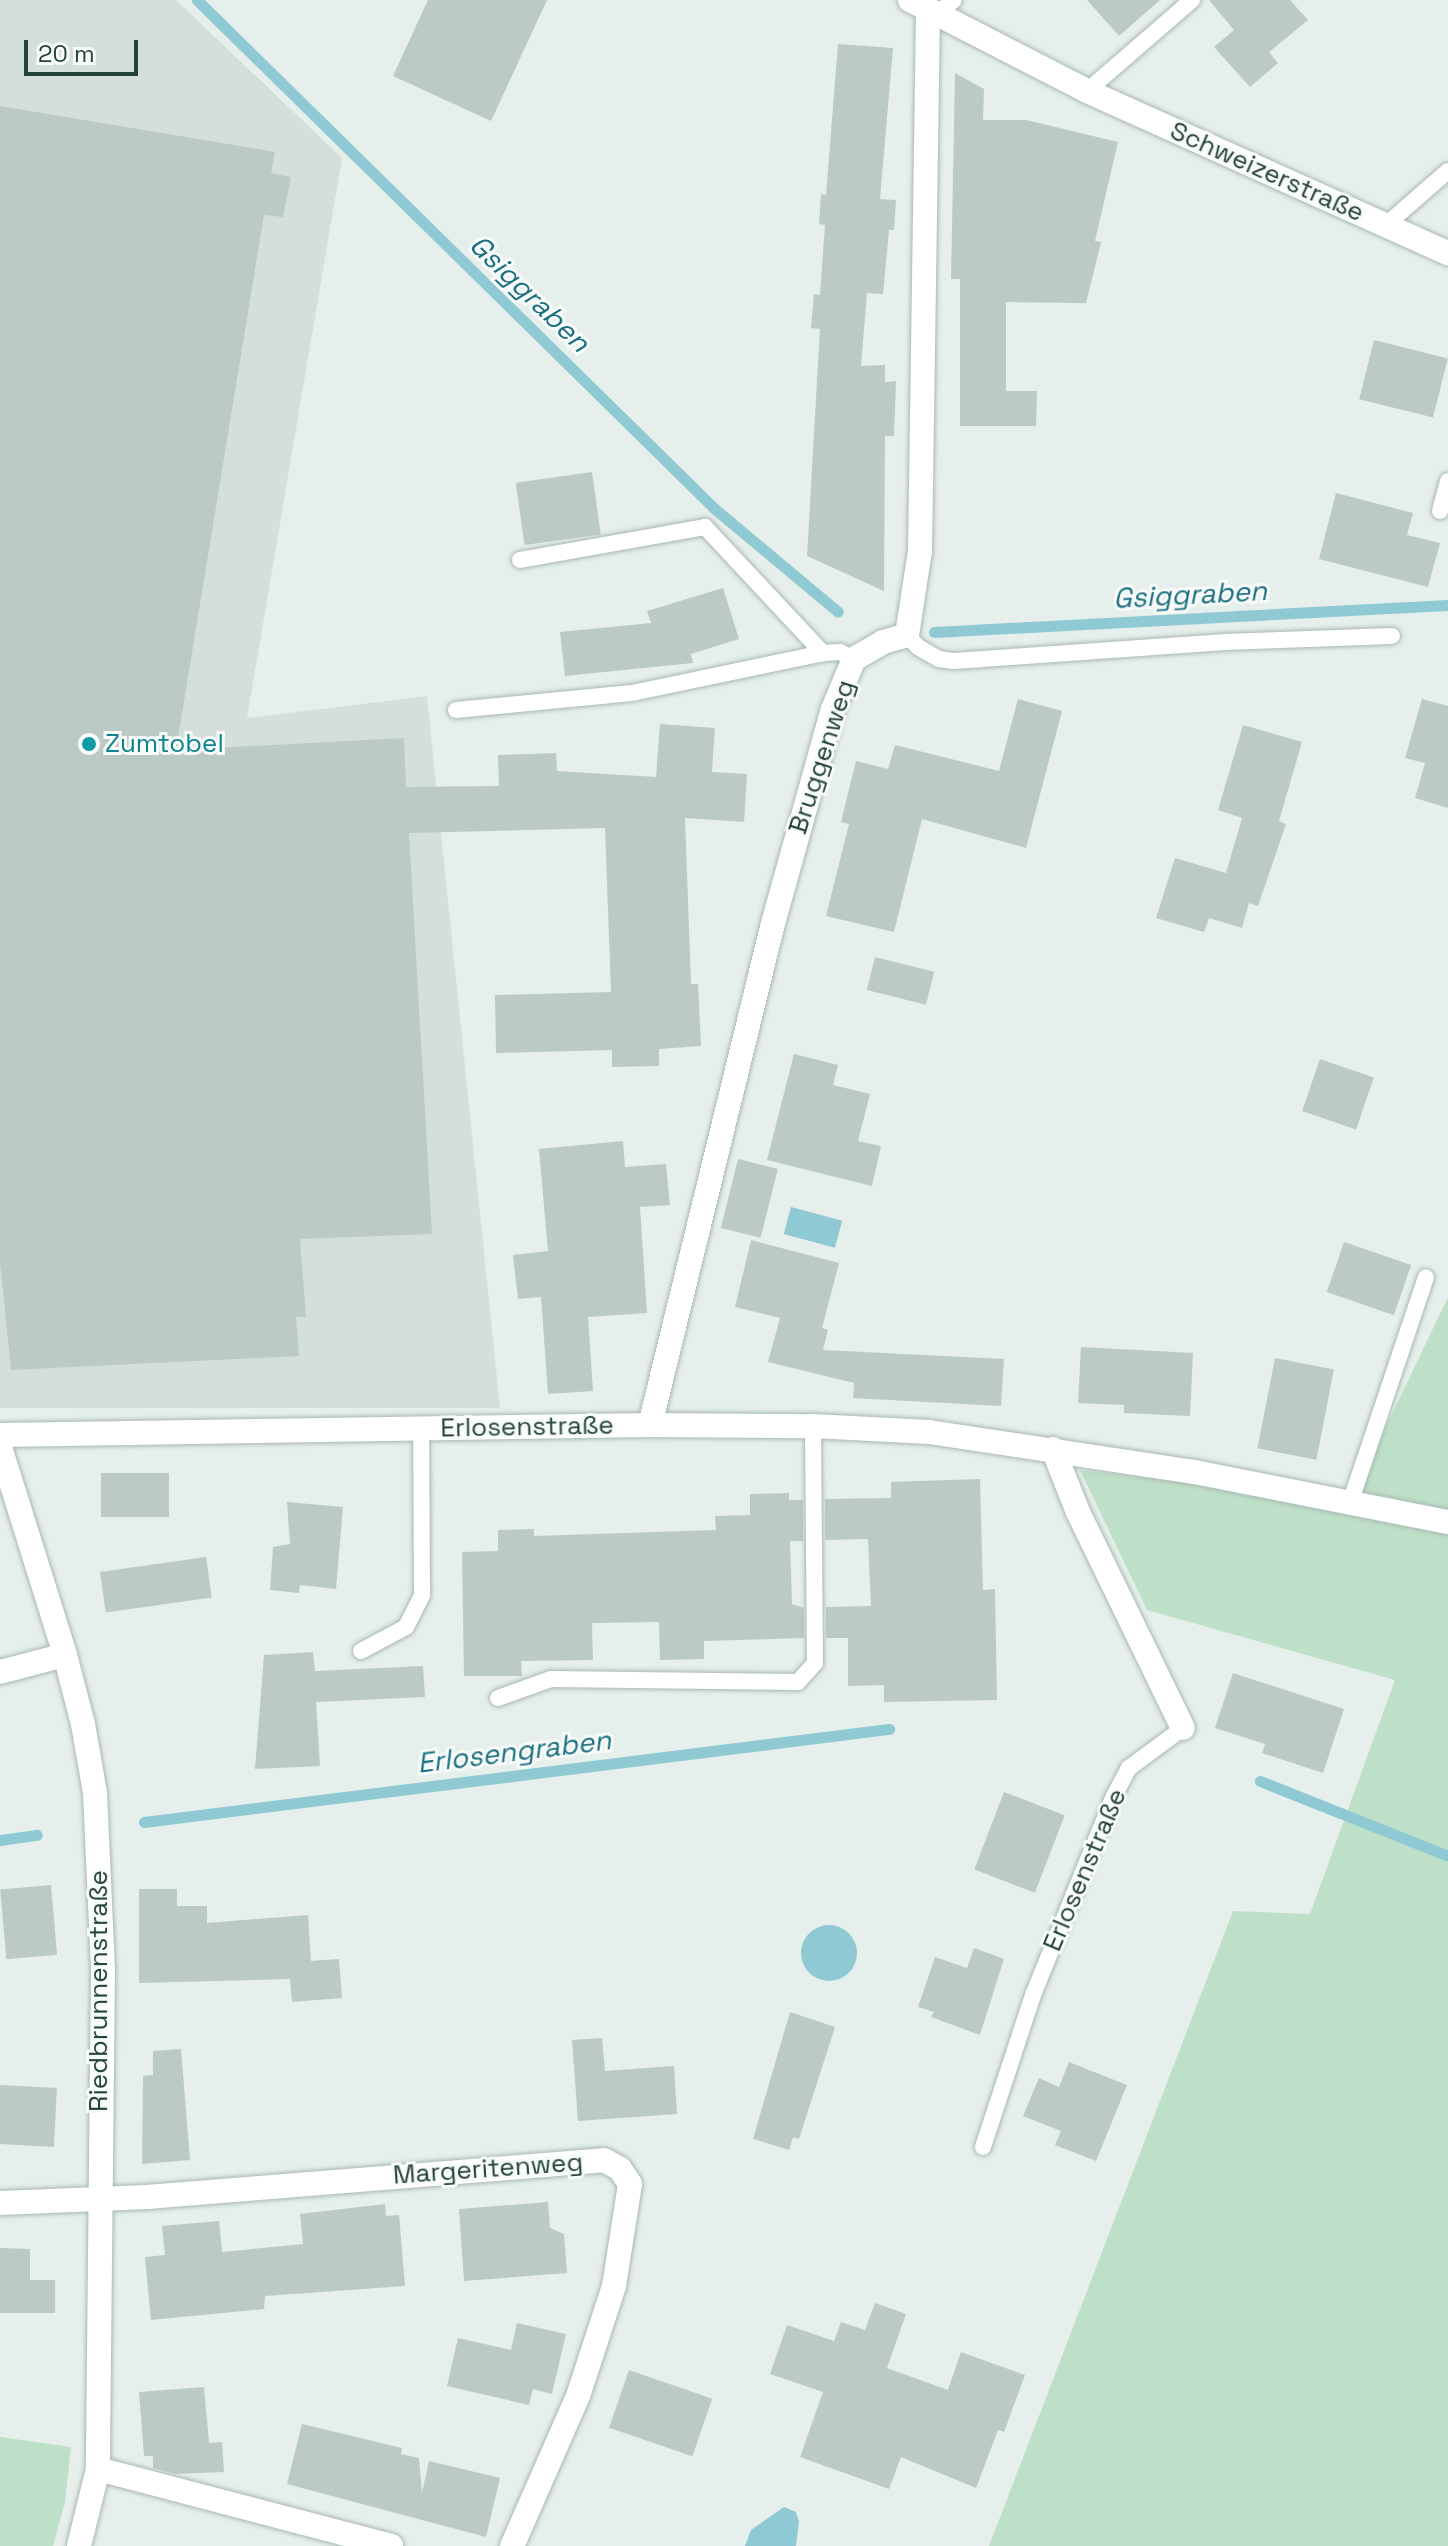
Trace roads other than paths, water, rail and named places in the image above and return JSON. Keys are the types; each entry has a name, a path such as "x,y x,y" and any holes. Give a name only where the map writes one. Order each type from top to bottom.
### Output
{"street":[{"name":"Schweizerstraße","path":"932,7 1087,91 1448,253"},
{"path":"907,635 920,551 932,7"},
{"name":"Bruggenweg","path":"650,1425 776,912 833,709 854,659 883,642 907,635"},
{"name":"Erlosenstraße","path":"0,1435 650,1425 813,1426 929,1432 1053,1449 1448,1522"},
{"name":"Riedbrunnenstraße","path":"0,1447 65,1655 83,1724 95,1793 103,1972 98,2469 79,2546"},
{"name":"Erlosenstraße","path":"1053,1449 1078,1512 1183,1728"},
{"path":"0,1672 65,1655"},
{"name":"Margeritenweg","path":"0,2203 604,2160 620,2169 630,2184 614,2286 578,2396 512,2546"},
{"path":"98,2469 391,2546"}],"lane":[{"path":"1087,91 1192,0"},
{"path":"1386,225 1448,171"},
{"path":"1440,511 1448,481"},
{"path":"520,560 705,527 823,653"},
{"path":"907,635 918,647 939,659 954,661 1225,642 1392,636"},
{"path":"456,710 632,693 823,653 840,652 854,659"},
{"path":"1350,1503 1426,1277"},
{"path":"498,1698 551,1679 798,1682 815,1663 813,1426"},
{"path":"361,1651 406,1627 422,1595 421,1429"},
{"name":"Erlosenstraße","path":"983,2147 1033,1995 1114,1796 1129,1768 1183,1728"}],"water":[{"path":"791,1207 842,1221 835,1248 784,1234"},
{"path":"829,1925 849,1933 857,1953 849,1973 829,1981 809,1973 801,1953 809,1933"},
{"path":"784,2507 796,2512 799,2522 796,2546 745,2546 751,2530"}],"waterway":[{"name":"Gsiggraben","path":"197,0 715,509 838,612"},
{"name":"Gsiggraben","path":"934,632 1448,605"},
{"name":"Erlosengraben","path":"144,1822 889,1729"},
{"name":"Erlosengraben","path":"1260,1781 1448,1856"},
{"name":"Erlosengraben","path":"0,1840 37,1835"}],"place":[{"name":"Zumtobel","path":"89,744"}]}
